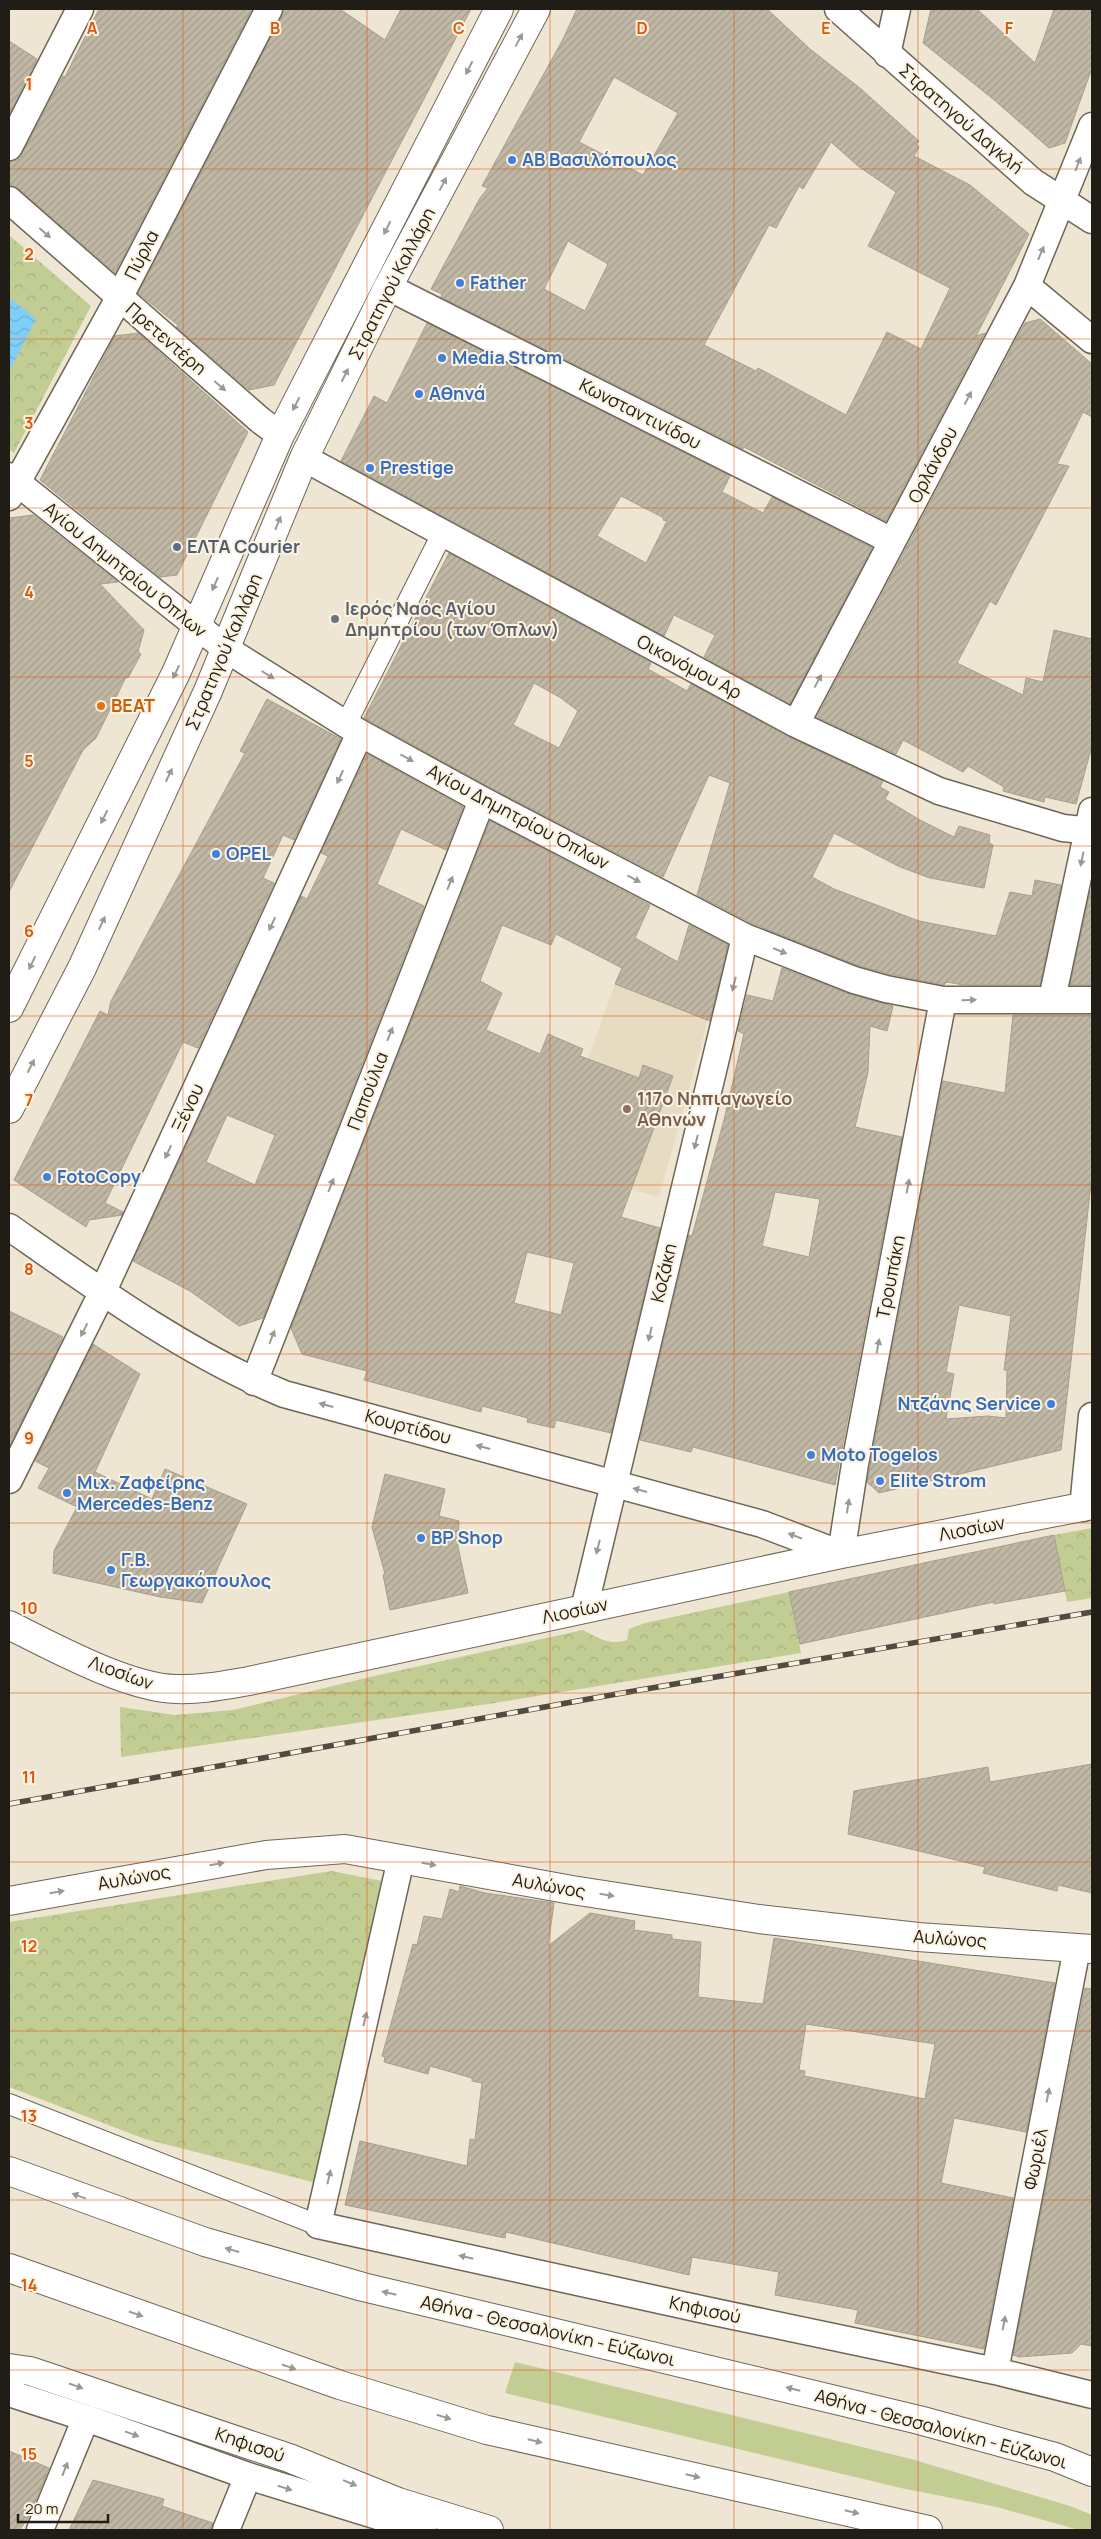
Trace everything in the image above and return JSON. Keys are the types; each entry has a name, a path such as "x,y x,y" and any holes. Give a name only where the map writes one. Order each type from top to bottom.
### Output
{"main road":[{"name":"Στρατηγού Καλλάρη","path":"9,1008 176,673 280,435 499,9"},
{"name":"Στρατηγού Καλλάρη","path":"9,1109 82,968 226,649 304,458 388,287 536,9"},
{"name":"Λιοσίων","path":"9,1625 62,1651 152,1687 176,1689 205,1688 258,1679 841,1554 1088,1506"},
{"name":"Λιοσίων","path":"9,1636 62,1651"},
{"name":"Αυλώνος","path":"9,1901 266,1855 344,1849 572,1890 759,1919 918,1937 1085,1948"},
{"name":"Αθήνα - Θεσσαλονίκη - Εύζωνοι","path":"9,2171 205,2242 362,2287 919,2420 1055,2458 1092,2472"},
{"path":"9,2268 340,2384 487,2430 928,2530"},
{"name":"Κηφισού","path":"16,2368 289,2458 398,2502 489,2530"}],"street":[{"path":"9,147 80,9"},
{"name":"Πύρλα","path":"12,486 119,298 269,9"},
{"name":"Στρατηγού Δαγκλή","path":"838,9 886,54 1033,182 1092,220"},
{"path":"886,54 897,9"},
{"name":"Ορλάνδου","path":"796,724 1027,286 1063,202 1092,126"},
{"name":"Πρετεντέρη","path":"9,200 119,298 260,420 280,435"},
{"path":"1027,286 1092,340"},
{"name":"Κωνσταντινίδου","path":"388,287 892,541"},
{"name":"Οικονόμου Αρ","path":"304,458 796,724 939,791 1063,828 1091,824"},
{"name":"Αγίου Δημητρίου Όπλων","path":"12,486 226,649 353,728 482,800 745,937 854,980 943,1000 1092,1000"},
{"path":"353,728 442,534"},
{"name":"Ξένου","path":"9,1480 102,1293 353,728"},
{"name":"Παπούλια","path":"254,1382 482,800"},
{"path":"1052,999 1091,824"},
{"name":"Κοζάκη","path":"584,1609 745,937"},
{"name":"Τρουπάκη","path":"841,1554 855,1464 943,1000"},
{"name":"Κουρτίδου","path":"9,1227 102,1293 177,1339 254,1382 284,1394 762,1524 841,1554"},
{"path":"1088,1506 1092,1416"},
{"path":"9,2104 318,2225 401,1859"},
{"name":"Φωριέλ","path":"995,2371 1085,1948"},
{"name":"Κηφισού","path":"318,2225 995,2371 1092,2395"},
{"name":"Κηφισού","path":"9,2394 86,2418 248,2476 423,2530"},
{"path":"40,2530 86,2418"},
{"path":"226,2530 248,2476"}],"shaded area":[{"name":"117ο Νηπιαγωγείο Αθηνών","path":"615,984 708,1020 659,1197 549,1167"}],"green space":[{"path":"9,235 91,306 14,453 9,449"},
{"path":"1092,1528 1092,1598 1067,1602 1054,1535"},
{"path":"789,1592 801,1653 488,1704 121,1757 120,1707 175,1715 233,1710 370,1677 583,1630 610,1642 621,1642 627,1640 629,1629 645,1623"},
{"path":"332,1871 392,1883 316,2183 145,2139 9,2087 9,1922"},
{"path":"515,2362 911,2459 1070,2506 1092,2515 1092,2530 1079,2530 997,2507 901,2488 505,2393"}],"water":[{"path":"9,297 36,319 9,372"}],"building":[{"path":"99,9 252,9 115,273 19,189 9,184 9,162 17,160 22,154 63,76 65,77"},
{"path":"284,9 340,9 385,40 401,9 471,9 274,385 249,390 176,327 179,326 138,293"},
{"path":"577,9 767,9 810,49 861,89 919,141 916,144 919,147 914,156 970,185 1029,234 976,336 985,333 886,521 744,447 743,449 441,297 442,294 431,289 480,198 488,188 482,186 562,41","holes":["614,77 678,113 643,175 579,142","831,142 858,166 896,192 868,246 950,288 921,349 887,332 846,415 758,368 756,371 704,345 769,225 776,228 799,186 803,189","568,241 608,264 585,311 544,289"]},
{"path":"931,9 977,9 1035,63 1054,9 1092,9 1092,68 1065,143 1049,148 993,99 923,43"},
{"path":"9,41 37,59 9,115"},
{"path":"1040,319 1092,364 1092,417 1083,412 1057,464 1069,466 996,605 990,601 957,663 1023,695 1026,678 1043,682 1054,630 1092,639 1092,746 1076,804 1045,797 1044,802 1003,791 1004,787 968,766 963,772 903,740 896,754 817,717 1025,323"},
{"path":"427,323 730,476 722,492 763,513 772,497 872,548 790,704 704,657 715,635 674,615 664,636 341,461 374,396 387,403","holes":["621,496 664,518 663,520 667,521 646,563 597,536"]},
{"path":"138,333 248,432 177,575 160,577 40,480 115,336"},
{"path":"33,515 118,582 100,584 144,630 138,652 141,654 128,678 126,677 96,738 83,750 9,892 9,518"},
{"path":"449,553 651,663 648,669 687,691 691,684 789,737 883,781 880,787 889,792 885,799 920,820 954,837 959,826 990,835 989,843 993,845 984,888 930,878 900,867 834,833 812,877 834,889 919,921 996,936 1010,892 1032,896 1035,880 1061,885 1040,985 963,985 947,982 944,985 889,974 859,966 751,923 697,895 730,783 709,775 663,877 489,787 364,718","holes":["534,683 561,698 578,711 559,748 513,725"]},
{"path":"267,699 341,739 294,840 283,835 263,878 274,883 198,1048 183,1042 105,1203 123,1212 122,1215 89,1220 86,1227 14,1180 100,1011 108,1015 111,1001 245,753 240,751"},
{"path":"367,754 463,807 446,850 401,829 377,884 424,906 263,1318 239,1326 190,1291 133,1261 301,896 307,899 328,856 321,853","holes":["227,1115 275,1135 255,1185 206,1162"]},
{"path":"490,821 650,905 635,938 678,962 689,925 728,945 710,1021 615,984 622,968 556,934 551,945 502,925 480,981 502,993 486,1030 540,1054 548,1034 583,1049 580,1056 639,1078 643,1065 673,1076 621,1217 660,1228 611,1433 556,1420 554,1428 527,1422 528,1418 482,1406 481,1412 364,1380 367,1371 302,1354 291,1328","holes":["527,1252 574,1263 561,1315 514,1303"]},
{"path":"1090,891 1092,891 1092,985 1070,985"},
{"path":"782,968 849,994 893,1006 887,1031 870,1026 868,1072 855,1127 902,1137 835,1485 693,1447 691,1452 640,1440 689,1235 692,1236 724,1120 744,1034 738,1031 747,995 773,1001","holes":["775,1192 820,1199 809,1257 762,1246"]},
{"path":"1013,1015 1092,1015 1092,1175 1061,1450 879,1493 867,1482 943,1081 1005,1093","holes":["959,1305 1011,1316 1004,1370 1007,1370 1006,1418 988,1416 946,1419 954,1374 946,1372"]},
{"path":"9,1311 63,1337 9,1447"},
{"path":"93,1344 140,1374 95,1472 152,1499 165,1469 247,1504 202,1603 160,1597 53,1573 54,1551 77,1507 38,1488 49,1468 35,1461"},
{"path":"385,1474 445,1489 439,1516 459,1521 458,1547 468,1593 390,1610 383,1575 385,1574 372,1527"},
{"path":"1054,1535 1065,1591 994,1604 994,1602 800,1644 789,1592"},
{"path":"1092,1764 1092,1893 1058,1885 1057,1891 983,1873 985,1867 848,1834 854,1791 988,1767 990,1782"},
{"path":"460,1886 485,1893 554,1903 548,1946 590,1913 635,1921 634,1930 672,1935 672,1939 701,1942 698,1997 763,2004 774,1938 1055,1983 1026,2132 954,2118 941,2183 1013,2198 984,2349 855,2323 858,2310 775,2295 779,2272 692,2257 689,2275 506,2232 505,2238 345,2205 360,2141 467,2166 470,2139 475,2140 482,2083 472,2081 472,2078 430,2066 428,2074 384,2062 385,2057 382,2056 413,1944 417,1945 424,1916 442,1919 450,1889 459,1892","holes":["806,2024 935,2044 925,2099 804,2076 805,2071 799,2070"]},
{"path":"1085,1988 1092,1989 1092,2346 1081,2344 1072,2353 1019,2357 1013,2355"},
{"path":"9,2451 49,2468 28,2519 19,2530 9,2530"},
{"path":"93,2480 164,2499 162,2506 213,2523 211,2530 69,2530"}],"railway":[{"path":"9,1804 611,1695 1092,1612"}],"place":[{"name":"AB Βασιλόπουλος","path":"512,160"},
{"name":"Father","path":"460,283"},
{"name":"Media Strom","path":"442,358"},
{"name":"Αθηνά","path":"419,394"},
{"name":"Prestige","path":"370,468"},
{"name":"ΕΛΤΑ Courier","path":"177,547"},
{"name":"Ιερός Ναός Αγίου Δημητρίου (των Όπλων)","path":"335,619"},
{"name":"ΒΕΑΤ","path":"101,706"},
{"name":"OPEL","path":"216,854"},
{"name":"117ο Νηπιαγωγείο Αθηνών","path":"627,1109"},
{"name":"FotoCopy","path":"47,1177"},
{"name":"Ντζάνης Service","path":"1051,1404"},
{"name":"Moto Togelos","path":"811,1455"},
{"name":"Elite Strom","path":"880,1481"},
{"name":"Μιχ. Ζαφείρης Mercedes-Benz","path":"67,1493"},
{"name":"BP Shop","path":"421,1538"},
{"name":"Γ.Β. Γεωργακόπουλος","path":"111,1570"}]}
